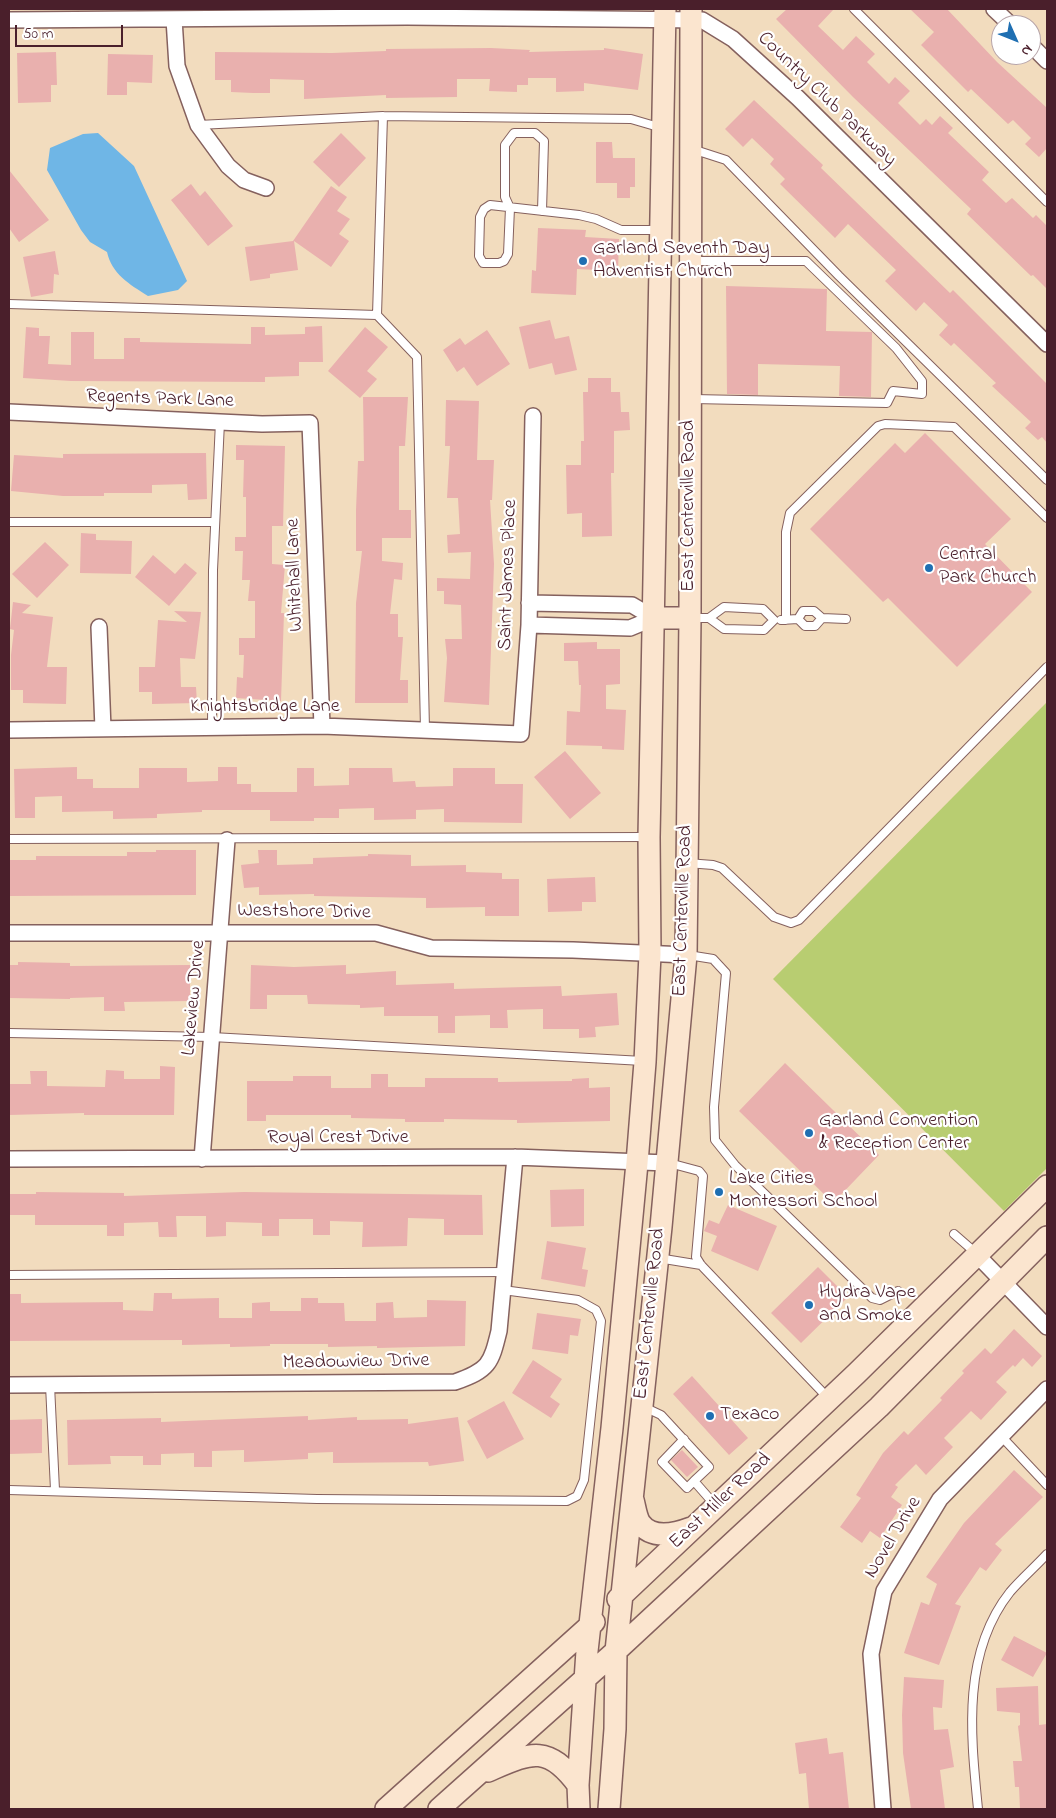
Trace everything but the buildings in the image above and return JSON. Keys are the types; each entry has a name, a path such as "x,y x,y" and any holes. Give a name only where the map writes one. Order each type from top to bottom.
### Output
{"main road":[{"name":"East Centerville Road","path":"609,1809 615,1730 616,1651 667,1163 686,955 687,863 700,618 690,399 691,14"},
{"name":"East Centerville Road","path":"579,1809 578,1785 589,1626 614,1404 645,1062 650,954 649,837 665,15"},
{"path":"662,230 690,230"},
{"path":"658,400 690,399"},
{"path":"654,618 700,618"},
{"name":"East Miller Road","path":"386,1809 589,1626 694,1528 978,1256 1047,1186"},
{"name":"East Miller Road","path":"439,1809 471,1778 616,1651 878,1407 1047,1237"},
{"path":"614,1404 641,1406"},
{"path":"632,1498 639,1522 647,1530 661,1534 673,1534 694,1528"},
{"path":"471,1778 524,1756 540,1755 555,1760 566,1769 578,1785"}],"street":[{"name":"Country Club Parkway","path":"9,20 691,14 733,39 798,98 1047,344"},
{"path":"174,18 177,66 198,125 228,166 244,180 266,188"},
{"name":"Regents Park Lane","path":"9,412 220,422 310,423"},
{"name":"Saint James Place","path":"521,734 529,624 533,416"},
{"name":"Whitehall Lane","path":"310,423 322,726"},
{"path":"529,604 632,604 654,618"},
{"path":"529,624 630,628 654,618"},
{"path":"99,626 103,729"},
{"name":"Knightsbridge Lane","path":"9,730 322,726 521,734"},
{"name":"Lakeview Drive","path":"202,1159 227,840"},
{"name":"Westshore Drive","path":"9,933 376,933 431,948 573,950 686,955"},
{"name":"Royal Crest Drive","path":"9,1159 515,1157 667,1163"},
{"name":"Meadowview Drive","path":"9,1385 455,1382 478,1374 493,1356 500,1330 515,1157"},
{"path":"978,1256 1047,1327"},
{"name":"Novel Drive","path":"883,1809 871,1654 884,1591 940,1499 1047,1390"}],"lane":[{"path":"854,9 1047,202"},
{"path":"198,125 383,116 631,119 664,128"},
{"path":"377,315 383,116"},
{"path":"542,211 544,142 535,133 514,134 505,145 504,197 510,208 508,254 504,261 499,263 483,262 479,256 480,217 484,209 490,205 510,208 542,211 579,214 621,230 662,230"},
{"path":"690,148 726,160 839,276 1047,480"},
{"path":"690,261 806,261 896,348 922,381 922,394 893,391 887,403 690,399"},
{"path":"9,304 377,315 417,357 426,730"},
{"path":"212,728 215,522 220,422"},
{"path":"786,620 786,532 790,513 878,426 885,424 954,427 1047,518"},
{"path":"9,522 215,522"},
{"path":"700,618 724,607 763,609 774,620"},
{"path":"798,619 803,611 814,611 822,618 846,619"},
{"path":"700,618 724,629 764,630 774,620 798,619 805,626 815,626 822,618"},
{"path":"687,863 713,865 722,868 774,917 791,923 799,920 1047,667"},
{"path":"9,839 227,840 649,837"},
{"path":"686,955 713,959 726,974 714,1107 715,1140 735,1165 872,1298 880,1300 898,1290"},
{"path":"9,1033 212,1037 645,1062"},
{"path":"667,1163 699,1171 703,1176 696,1256 701,1265 830,1399"},
{"path":"954,1234 978,1256"},
{"path":"657,1258 701,1265"},
{"path":"9,1275 505,1272"},
{"path":"9,1490 317,1499 567,1501 577,1496 584,1480 601,1320 596,1310 578,1300 503,1290"},
{"path":"50,1385 55,1490"},
{"path":"641,1406 661,1416 684,1440 709,1467 687,1488 662,1462 684,1440"},
{"path":"1001,1436 1047,1485"},
{"path":"694,1481 716,1506"},
{"path":"978,1809 972,1743 974,1682 979,1654 993,1620 1010,1592 1047,1554"}],"green space":[{"path":"1047,702 1047,1168 1004,1211 773,979"}],"water":[{"path":"98,133 134,166 187,281 178,290 148,296 122,278 109,260 107,252 90,242 81,230 47,170 50,148 83,134"}],"place":[{"name":"Garland Seventh Day Adventist Church","path":"583,261"},
{"name":"Central Park Church","path":"929,568"},
{"name":"Garland Convention & Reception Center","path":"809,1133"},
{"name":"Lake Cities Montessori School","path":"719,1192"},
{"name":"Hydra Vape and Smoke","path":"809,1305"},
{"name":"Texaco","path":"710,1416"}]}
